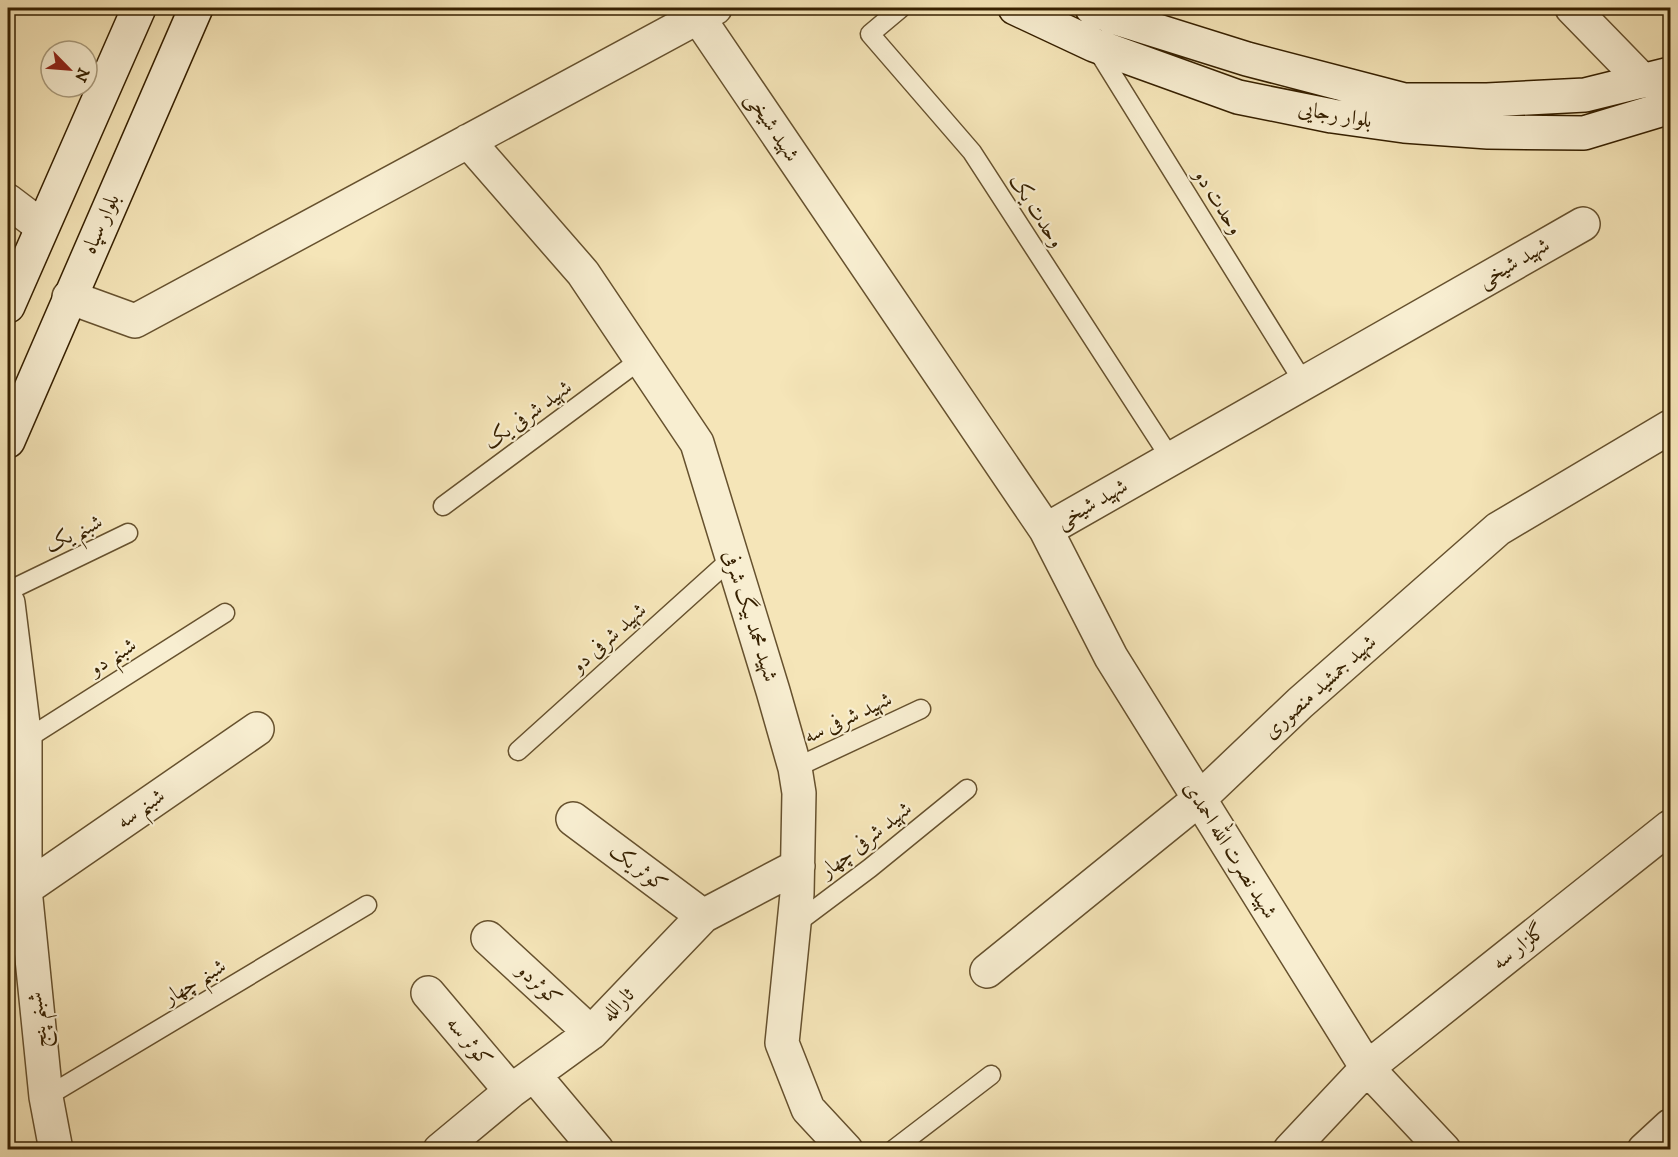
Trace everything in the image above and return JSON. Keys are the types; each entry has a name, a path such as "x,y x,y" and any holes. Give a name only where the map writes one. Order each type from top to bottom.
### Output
{"street":[{"path":"8,306 41,226 139,8"},
{"name":"بلوار سپاه","path":"8,441 196,8"},
{"name":"بلوار رجایی","path":"1015,8 1094,45 1238,97 1404,126 1488,132 1584,132 1671,107"},
{"path":"1572,8 1657,77"},
{"name":"بلوار رجایی","path":"1111,11 1247,59 1404,100 1486,100 1585,95 1657,77"},
{"path":"69,297 135,321 706,12"},
{"name":"شهید شیخی","path":"706,12 1046,530 1583,224"},
{"name":"شهید محمد بیگ شرفی","path":"468,141 583,273 697,443 795,768 799,793 798,866 782,1043 808,1109 846,1149"},
{"path":"8,201 41,226"},
{"name":"شهید جمشید منصوری","path":"987,971 1198,800 1300,703 1498,529 1671,427"},
{"name":"شهید نصرت الله احمدی","path":"1046,530 1111,657 1367,1068 1444,1149"},
{"name":"شبنم پنج","path":"8,603 25,740 25,889 46,1097 56,1149"},
{"name":"شبنم سه","path":"25,889 257,729"},
{"name":"کوثر یک","path":"573,819 703,916"},
{"name":"گلزار سه","path":"1290,1149 1367,1068 1671,827"},
{"name":"ثارالله","path":"440,1149 522,1083 591,1033 703,916 798,866"},
{"name":"کوثردو","path":"488,938 591,1033"},
{"name":"کوثر سه","path":"428,993 522,1083 597,1149"},
{"path":"1644,1149 1671,1126"}],"lane":[{"name":"وحدت یک","path":"901,8 870,34 972,152 1171,459"},
{"name":"وحدت دو","path":"1094,45 1304,383"},
{"name":"شهید شرفی یک","path":"443,506 640,360"},
{"name":"شبنم یک","path":"8,591 128,533"},
{"name":"شهید شرفی دو","path":"518,751 731,559"},
{"name":"شبنم دو","path":"25,740 225,613"},
{"name":"شهید شرفی سه","path":"795,768 921,709"},
{"name":"شهید شرفی چهار","path":"792,926 870,868 967,789"},
{"name":"شبنم چهار","path":"46,1097 367,905"},
{"path":"893,1149 991,1074"}]}
